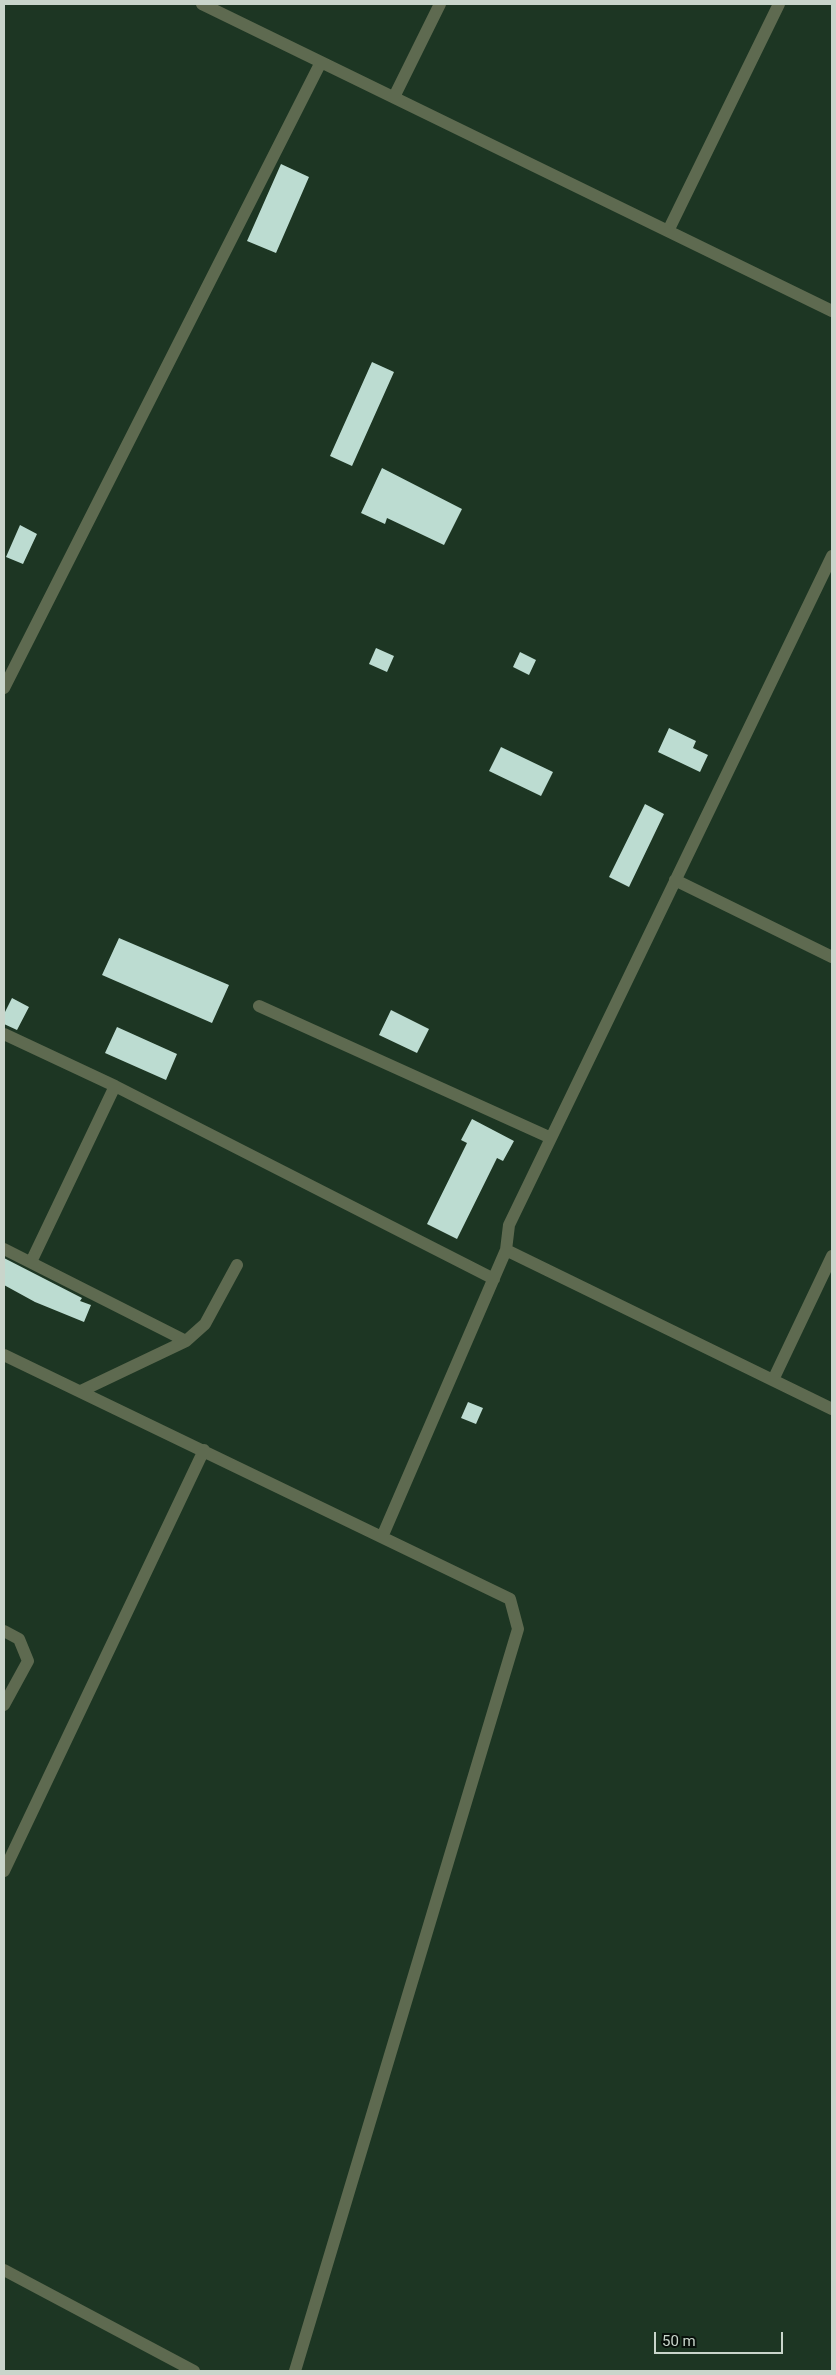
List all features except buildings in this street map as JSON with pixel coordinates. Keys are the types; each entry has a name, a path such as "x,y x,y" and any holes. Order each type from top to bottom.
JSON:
{"lane":[{"path":"202,4 832,311"},
{"path":"394,97 440,4"},
{"path":"668,231 779,4"},
{"path":"4,688 321,62"},
{"path":"382,1537 506,1250 509,1225 832,556"},
{"path":"675,880 832,957"},
{"path":"259,1006 551,1138"},
{"path":"4,1034 115,1086 494,1279"},
{"path":"31,1262 115,1086"},
{"path":"4,1249 186,1341"},
{"path":"506,1250 832,1409"},
{"path":"773,1380 832,1256"},
{"path":"81,1391 186,1341 205,1324 237,1265"},
{"path":"4,1355 510,1599 518,1629 295,2371"},
{"path":"4,1871 204,1450"},
{"path":"4,1631 18,1638 28,1661 4,1705"},
{"path":"4,2270 194,2371"}],"shaded area":[{"path":"4,4 832,4 832,2371 4,2371"}]}
